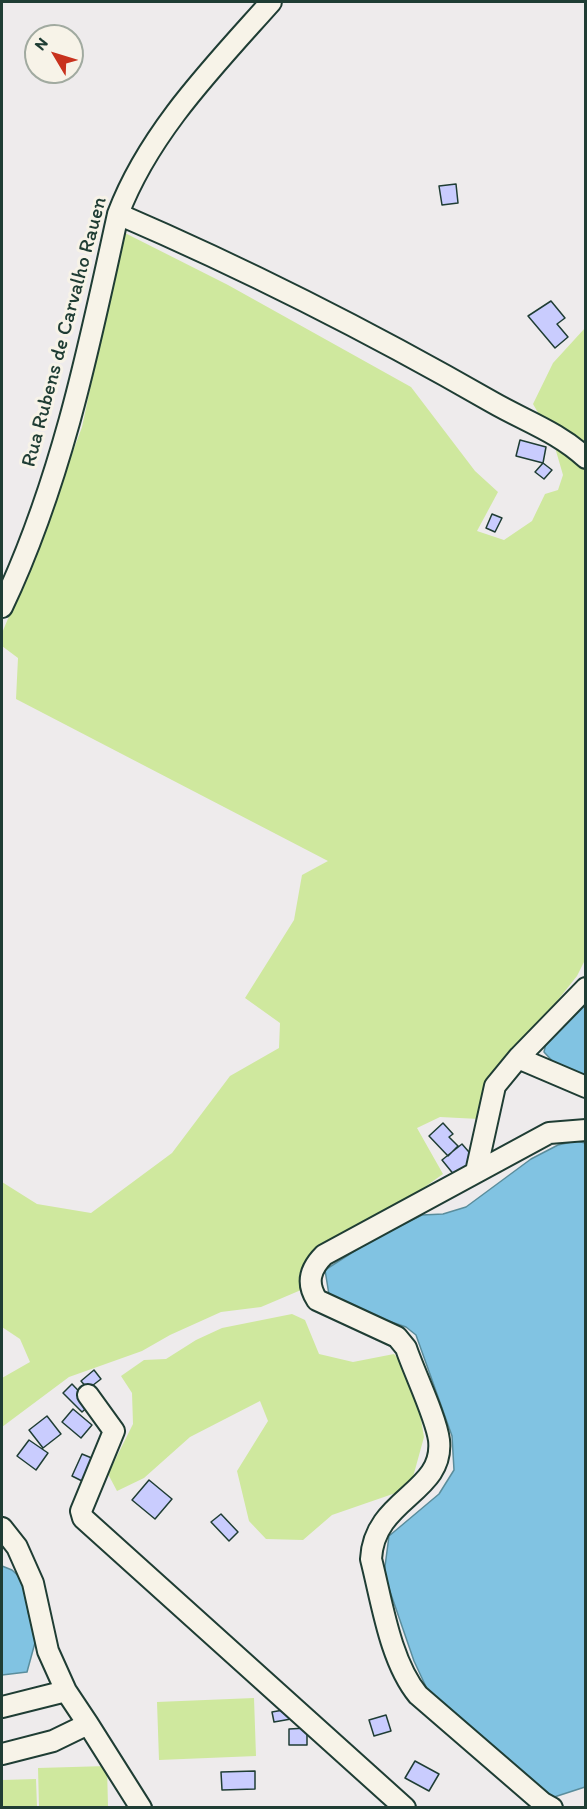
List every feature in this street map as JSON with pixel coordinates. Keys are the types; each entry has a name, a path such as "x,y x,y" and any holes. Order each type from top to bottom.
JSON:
{"street":[{"name":"Rua Rubens de Carvalho Rauen","path":"2,605 27,548 60,453 84,368 118,214 141,163 170,120 271,2"},
{"path":"118,214 226,261 404,350 494,403 551,431 570,443 585,458"},
{"path":"477,1172 495,1086 585,988"},
{"path":"518,1059 585,1087"},
{"path":"552,1808 543,1803 418,1695 404,1674 371,1559 372,1542 382,1521 434,1472 439,1458 439,1439 406,1348 397,1337 332,1309 317,1300 310,1289 310,1275 315,1264 324,1255 549,1133 585,1130"},
{"path":"88,1395 114,1431 81,1511 82,1518 405,1808"},
{"path":"2,1528 17,1547 33,1583 48,1652 66,1691 141,1808"},
{"path":"2,1707 66,1691"},
{"path":"2,1754 53,1741 88,1724"}],"green space":[{"path":"123,232 228,285 411,387 475,471 498,492 477,531 504,540 532,521 545,494 558,490 563,475 552,437 533,404 553,363 585,328 585,960 577,976 542,1020 498,1065 489,1083 479,1119 440,1117 417,1128 443,1174 305,1273 301,1290 261,1307 221,1312 170,1335 142,1351 69,1377 2,1427 2,1378 30,1362 20,1339 2,1327 2,1182 37,1204 91,1213 172,1153 230,1076 279,1048 280,1023 245,998 294,920 302,875 328,861 16,699 18,658 2,646 2,633 33,559 82,427"},
{"path":"292,1314 305,1320 319,1354 353,1362 394,1354 414,1379 424,1437 410,1488 332,1515 303,1540 266,1539 249,1521 237,1471 268,1421 260,1401 190,1437 144,1478 117,1491 108,1474 133,1424 132,1393 121,1376 144,1360 166,1359 196,1340 222,1328"},
{"path":"254,1698 256,1756 159,1760 157,1702"},
{"path":"107,1766 108,1807 39,1807 38,1768"},
{"path":"36,1779 37,1807 2,1807 2,1780"}],"water":[{"path":"585,1001 585,1078 557,1066 544,1052 546,1043"},
{"path":"576,1141 585,1143 585,1787 545,1800 427,1689 414,1661 384,1574 389,1536 439,1494 454,1470 452,1436 416,1335 406,1327 330,1301 325,1270 370,1241 422,1215 443,1214 466,1207 531,1159 558,1145"},
{"path":"2,1566 12,1570 25,1582 28,1612 36,1639 27,1672 2,1675"}],"building":[{"path":"456,184 458,203 442,205 439,186"},
{"path":"551,301 565,318 557,324 568,337 555,348 528,316"},
{"path":"520,440 546,447 543,463 516,456"},
{"path":"543,463 552,470 544,479 535,472"},
{"path":"492,514 502,518 495,532 486,528"},
{"path":"443,1123 453,1134 449,1137 458,1146 448,1156 429,1136"},
{"path":"462,1144 475,1159 455,1176 442,1160"},
{"path":"94,1370 101,1379 88,1389 81,1381"},
{"path":"72,1384 91,1404 82,1412 63,1393"},
{"path":"73,1409 92,1425 81,1438 62,1422"},
{"path":"47,1416 61,1434 43,1448 29,1430"},
{"path":"29,1440 48,1453 36,1470 17,1456"},
{"path":"82,1454 99,1461 88,1484 72,1476"},
{"path":"149,1480 172,1499 155,1519 132,1500"},
{"path":"221,1514 238,1532 229,1541 211,1522"},
{"path":"289,1709 291,1719 274,1722 272,1712"},
{"path":"386,1715 391,1731 374,1736 369,1720"},
{"path":"307,1728 307,1745 289,1745 289,1729"},
{"path":"415,1761 439,1774 429,1791 405,1778"},
{"path":"255,1771 255,1789 222,1790 221,1772"}]}
